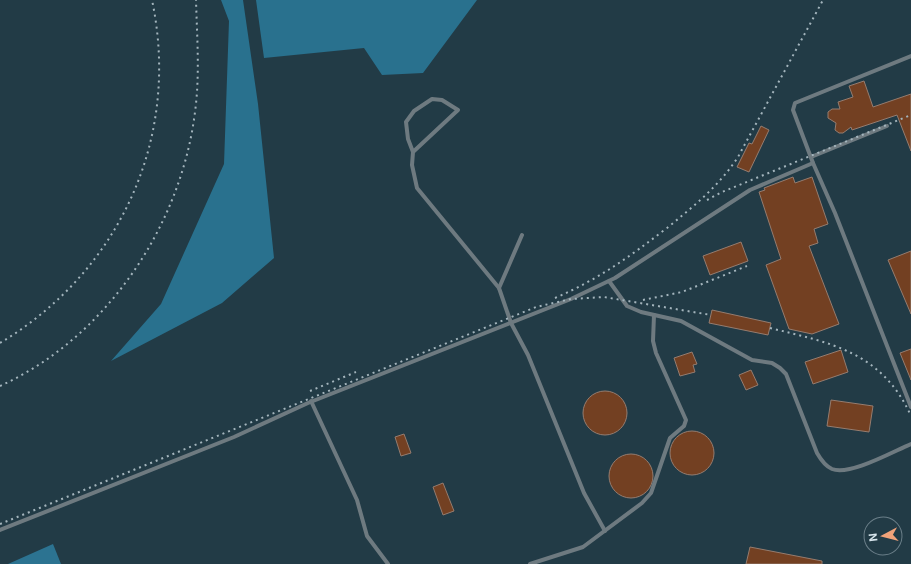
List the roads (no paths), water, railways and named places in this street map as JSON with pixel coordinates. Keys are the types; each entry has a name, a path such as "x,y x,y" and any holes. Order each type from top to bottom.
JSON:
{"lane":[{"path":"911,56 795,103 794,110 813,163 835,213 911,407"},
{"path":"413,152 458,110 442,100 432,99 414,111 406,122 408,139 413,152 412,165 417,188 499,288 511,323 528,355 584,493 605,531"},
{"path":"811,157 888,126"},
{"path":"0,530 234,437 311,401 572,299 609,281 750,190 813,163"},
{"path":"499,288 522,235"},
{"path":"609,281 627,306 641,312 681,321 752,360 772,364 780,368 786,374 823,463 833,469 842,470 859,466 911,444"},
{"path":"530,564 583,547 642,503 651,493 670,438 684,426 686,420 656,352 653,341 654,315"},
{"path":"311,401 357,500 367,536 388,564"}],"railway":[{"path":"0,343 42,313 78,278 108,239 132,196 148,150 157,102 159,51 152,0"},
{"path":"0,386 38,365 73,339 105,308 132,274 155,236 174,196 187,155 195,112 198,70 196,0"},
{"path":"555,298 600,275 640,248 687,212 723,177 738,157 823,0"},
{"path":"707,200 722,192 911,115"},
{"path":"643,300 682,292 747,266"},
{"path":"0,524 536,307 571,299 604,297 711,315"},
{"path":"770,328 814,339 834,346 870,364 885,377 899,394 911,416"},
{"path":"310,391 356,372"}]}
